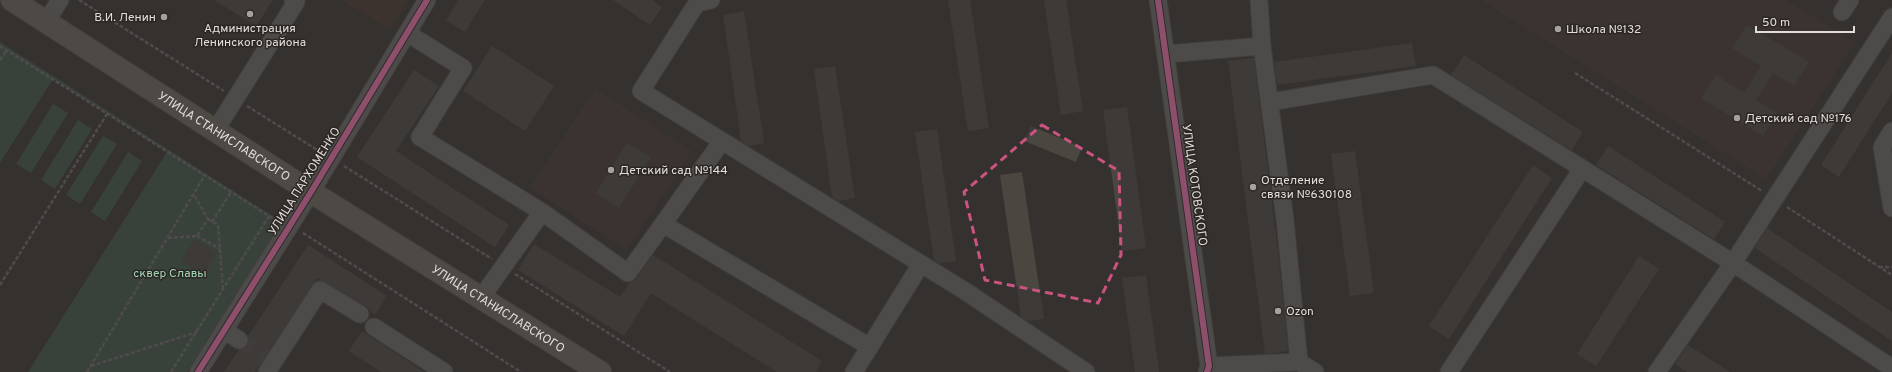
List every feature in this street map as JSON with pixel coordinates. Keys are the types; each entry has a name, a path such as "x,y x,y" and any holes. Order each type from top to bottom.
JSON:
{"main road":[{"name":"УЛИЦА СТАНИСЛАВСКОГО","path":"12,0 311,192 600,372"}],"street":[{"path":"46,22 60,0"},
{"path":"215,131 296,2 293,0"},
{"name":"УЛИЦА ПАРХОМЕНКО","path":"198,372 311,192 427,0"},
{"path":"711,0 697,3 641,91 965,291 1086,372"},
{"name":"УЛИЦА КОТОВСКОГО","path":"1158,0 1208,369"},
{"path":"1259,0 1262,46 1284,220 1299,362"},
{"path":"1657,372 1733,263 1892,17"},
{"path":"407,33 463,68 420,137 542,212 628,273 722,140"},
{"path":"1166,54 1262,46"},
{"path":"1270,102 1433,75 1733,263 1892,368"},
{"path":"1892,131 1882,147 1892,208"},
{"path":"1449,372 1582,168"},
{"path":"481,298 542,212"},
{"path":"663,224 870,347"},
{"path":"854,372 921,264"},
{"path":"267,372 320,290 360,314"},
{"path":"374,326 444,372"},
{"path":"224,330 239,340"},
{"path":"1208,369 1299,362 1315,372"}],"path":[{"path":"79,0 670,372"},
{"path":"0,46 288,228 307,234 522,372"},
{"path":"0,60 7,50"},
{"path":"1575,73 1774,198 1892,275"},
{"path":"0,285 107,114"},
{"path":"87,372 205,175"},
{"path":"212,222 231,192"},
{"path":"194,194 208,219 218,225 223,290"},
{"path":"171,372 270,216"},
{"path":"197,236 208,219"},
{"path":"168,238 197,236 220,249"},
{"path":"1878,267 1892,267"},
{"path":"91,366 197,332"}],"highlighted area":[{"path":"1042,125 1119,171 1121,255 1098,303 985,280 964,192"}],"shaded area":[{"path":"342,0 408,0 390,30"},
{"name":"Детский сад №176","path":"1481,0 1786,0 1855,42 1766,179"},
{"name":"Детский сад №144","path":"595,88 692,151 627,250 530,188"}],"green space":[{"name":"сквер Славы","path":"0,42 282,222 187,372 28,372 167,152 53,79 0,163"},
{"path":"53,104 68,113 31,173 16,164"},
{"path":"78,120 92,129 55,189 41,180"},
{"path":"103,136 117,144 80,204 66,195"},
{"path":"128,152 142,161 105,221 91,212"}],"building":[{"name":"Администрация Ленинского района","path":"214,0 273,0 256,26"},
{"path":"459,0 485,0 465,32 446,20"},
{"path":"613,0 652,0 662,7 650,25"},
{"path":"948,0 970,0 989,128 968,131"},
{"path":"1044,0 1066,0 1083,111 1061,115"},
{"path":"744,11 764,143 748,146 741,141 723,15"},
{"path":"1747,25 1809,62 1794,86 1773,73 1756,100 1777,113 1763,136 1701,98 1716,75 1744,93 1761,66 1732,48"},
{"path":"1412,43 1416,66 1277,85 1274,62"},
{"path":"492,46 554,86 525,131 463,91"},
{"path":"1892,53 1892,93 1839,177 1821,165"},
{"path":"1464,55 1583,132 1572,150 1451,75"},
{"path":"1254,58 1278,252 1288,351 1265,354 1228,61"},
{"path":"835,66 855,198 838,201 832,197 814,69"},
{"path":"414,70 439,86 396,151 509,225 495,247 357,157"},
{"path":"1127,107 1146,248 1122,251 1103,110"},
{"path":"1031,126 1082,147 1076,162 1024,141"},
{"path":"937,129 956,261 939,263 934,260 915,132"},
{"path":"627,143 651,157 619,208 596,193"},
{"path":"1608,146 1725,222 1714,239 1596,165"},
{"path":"1355,151 1374,293 1350,296 1331,154"},
{"path":"1533,165 1552,178 1449,339 1429,326"},
{"path":"1022,172 1044,319 1028,321 1021,317 1000,175"},
{"path":"1767,228 1892,312 1892,341 1755,248"},
{"path":"194,239 217,252 203,275 181,261"},
{"path":"534,244 620,297 629,283 636,279 653,255 822,361 816,372 777,372 651,293 624,336 518,270"},
{"path":"308,245 387,296 375,315 365,305 317,278 255,372 224,372 239,350 247,345 248,336"},
{"path":"1639,256 1659,269 1596,366 1577,354"},
{"path":"1146,275 1159,372 1135,372 1122,278"},
{"path":"362,331 424,372 381,372 349,351"},
{"path":"1688,345 1730,372 1687,372 1675,364"}],"tunnel":[{"path":"239,340 273,362"}],"cycle path":[{"path":"198,372 311,192 427,0"},
{"path":"1158,0 1209,366 1207,372"}],"place":[{"name":"Администрация Ленинского района","path":"250,14"},
{"name":"В.И. Ленин","path":"164,17"},
{"name":"Школа №132","path":"1558,29"},
{"name":"Детский сад №176","path":"1737,118"},
{"name":"Детский сад №144","path":"611,170"},
{"name":"Отделение связи №630108","path":"1253,187"},
{"name":"Ozon","path":"1278,311"}]}
